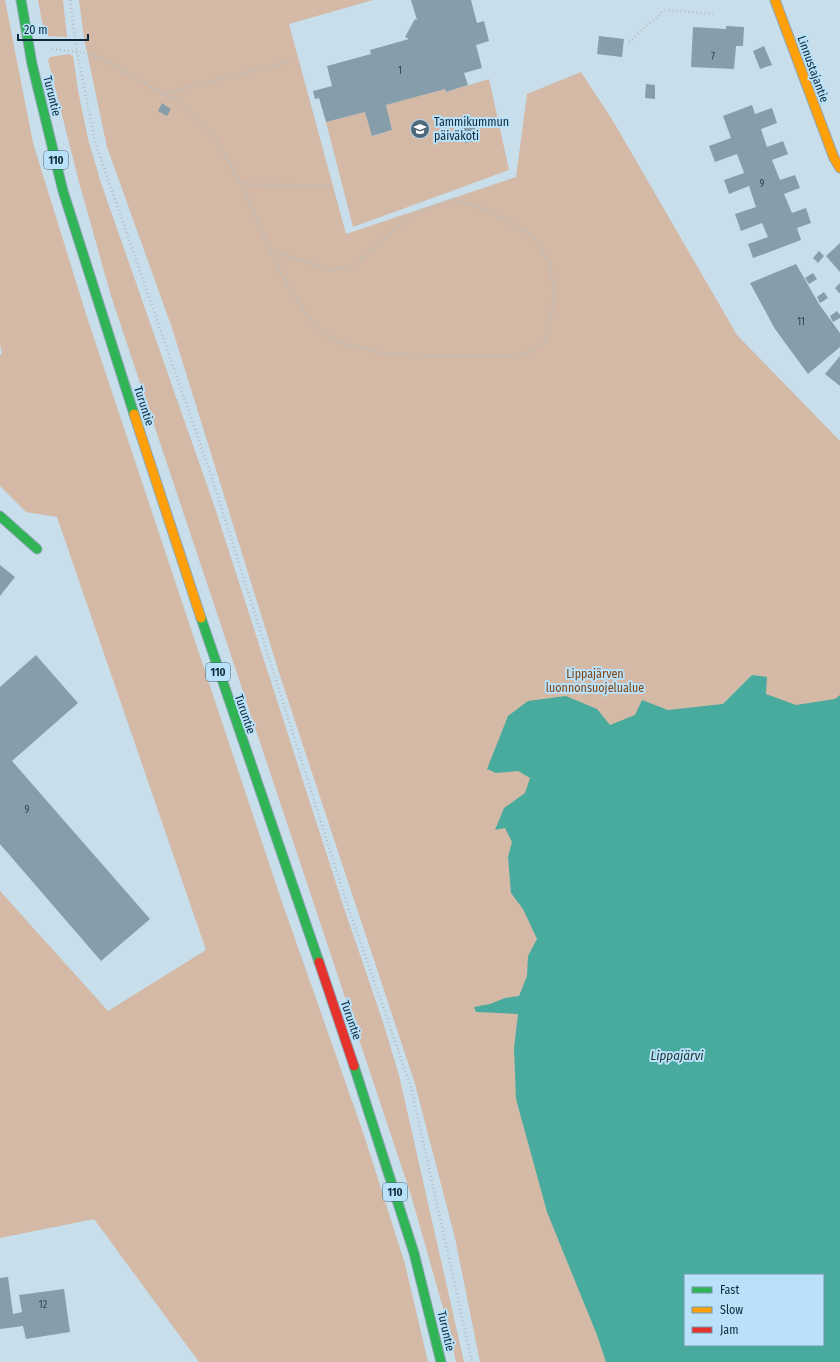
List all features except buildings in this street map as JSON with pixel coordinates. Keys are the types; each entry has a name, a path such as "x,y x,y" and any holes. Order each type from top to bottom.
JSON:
{"main road":[{"name":"Turuntie","path":"21,0 32,64 63,191 102,318 215,662 340,1024 378,1139 414,1254 441,1362"},
{"name":"Linnustajantie","path":"775,0 834,158 840,168"},
{"path":"0,516 37,549"}],"path":[{"path":"70,0 76,52 95,142 211,475 346,901 411,1087 472,1362"},
{"path":"629,42 663,11 670,10 713,14"},
{"path":"29,46 88,53 103,59 181,104 215,138 241,184 271,251 288,287 314,326 340,343 386,354 452,356 525,355 544,342 552,313 554,291 550,265 538,242 526,232 488,210 452,199 414,214 353,266 332,270 271,251"},
{"path":"164,94 289,61"},
{"path":"241,184 330,186"}],"green space":[{"path":"0,0 5,0 33,143 87,317 282,902 364,1135 405,1264 428,1362 199,1362 94,1219 0,1238 0,891 108,1011 206,950 57,517 26,512 0,486 0,355 2,354 0,344"},
{"path":"38,0 63,0 67,37 48,36 42,22"},
{"name":"Lippajärven luonnonsuojelualue","path":"79,0 373,0 289,24 346,234 516,177 527,94 581,72 613,121 737,335 840,441 840,1362 480,1362 455,1238 415,1084 281,679 172,328 107,147 84,38"},
{"path":"69,54 73,56 88,139 101,183 215,508 344,908 383,1022 399,1075 464,1362 456,1362 449,1329 411,1195 111,296 79,182 48,60 50,57"},
{"path":"489,79 509,170 353,227 326,122 365,112 373,136 392,130 386,105 445,89 446,92"}],"water":[{"name":"Lippajärvi","path":"752,675 767,677 766,694 796,705 835,699 840,695 840,1362 606,1362 597,1335 547,1212 516,1099 514,1048 518,1014 476,1012 474,1007 490,1004 505,998 519,996 527,976 528,956 537,939 523,909 511,893 508,857 512,842 505,828 495,830 504,808 525,793 530,778 518,771 496,773 487,769 508,716 528,701 566,696 597,709 610,725 635,715 642,700 668,710 723,704"}],"traffic: fast":[{"path":"21,0 32,64 63,191 134,414"},
{"path":"0,516 37,549"},
{"path":"201,618 319,962"},
{"path":"354,1066 414,1253 441,1362"}],"traffic: slow":[{"path":"775,0 834,158 840,168"},
{"path":"134,414 201,618"}],"traffic: jam":[{"path":"319,962 354,1066"}],"place":[{"name":"Tammikummun päiväkoti","path":"420,129"}]}
